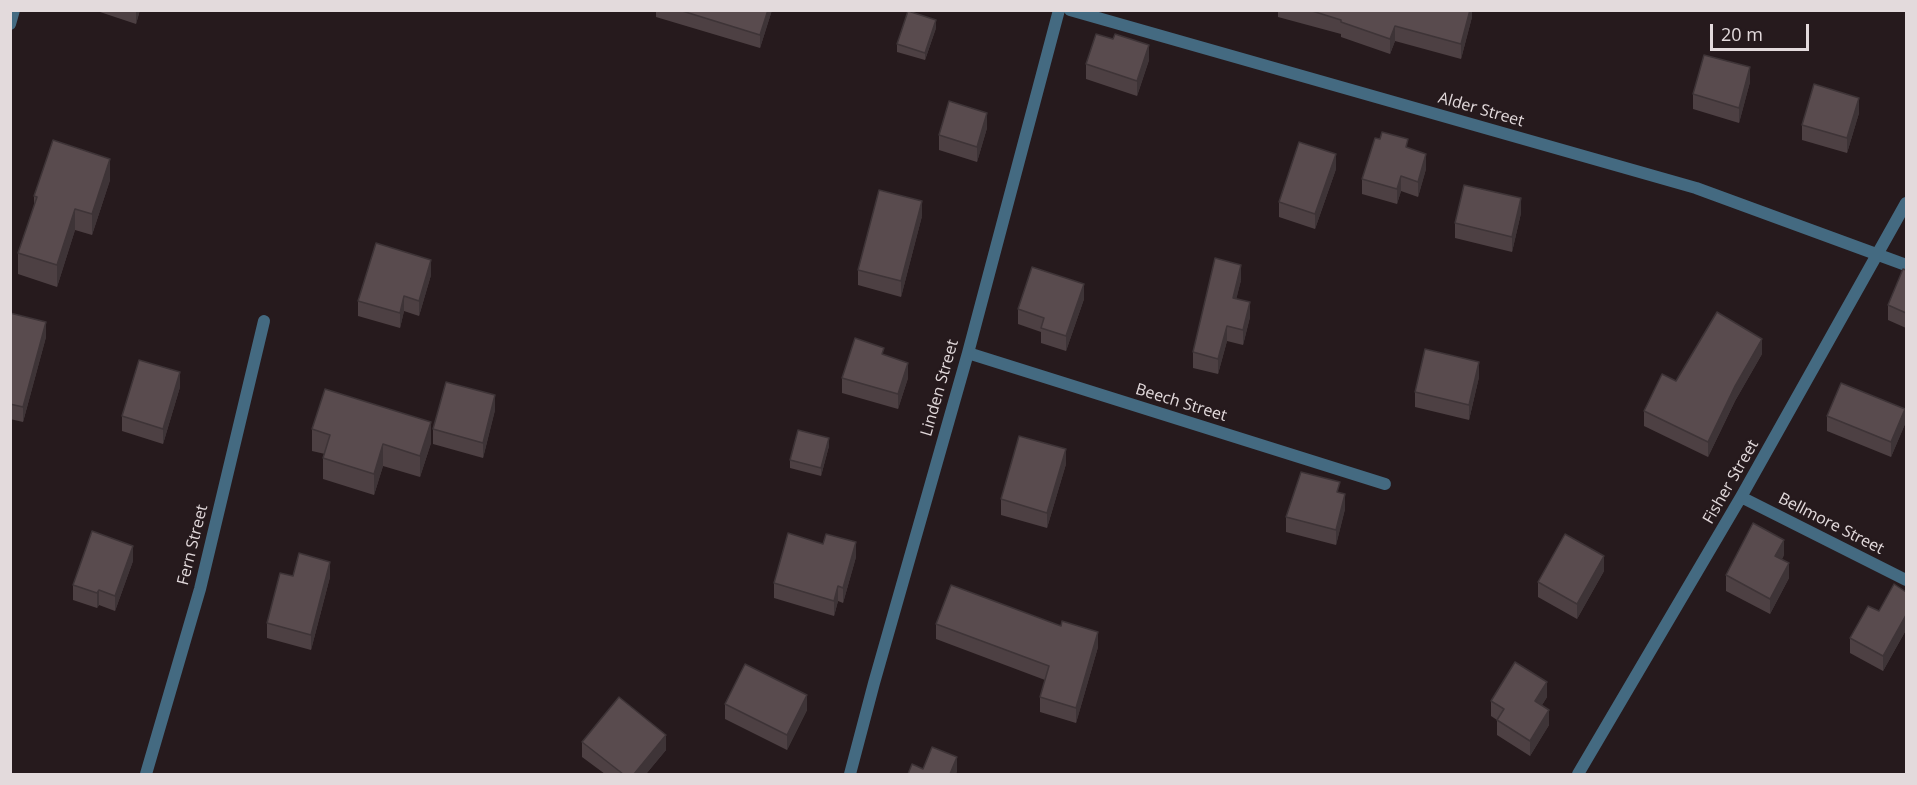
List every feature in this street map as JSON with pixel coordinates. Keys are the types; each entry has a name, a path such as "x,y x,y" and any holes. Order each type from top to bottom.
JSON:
{"street":[{"path":"10,24 14,10"},
{"name":"Linden Street","path":"850,774 968,353 1059,10"},
{"name":"Alder Street","path":"1070,10 1696,188 1906,265"},
{"name":"Fisher Street","path":"1578,774 1741,497 1906,203"},
{"name":"Fern Street","path":"146,774 200,589 264,321"},
{"name":"Beech Street","path":"968,353 1384,484"},
{"name":"Bellmore Street","path":"1741,497 1906,580"}],"building":[{"path":"679,10 768,10 760,35"},
{"path":"1309,10 1470,10 1461,44 1395,26 1390,39"},
{"path":"908,11 936,20 925,53 897,44"},
{"path":"1096,34 1113,39 1115,34 1149,45 1137,81 1086,64"},
{"path":"1704,55 1750,67 1739,108 1693,94"},
{"path":"1814,84 1859,98 1847,138 1802,125"},
{"path":"949,101 987,113 977,147 939,135"},
{"path":"1382,132 1408,139 1406,147 1426,154 1418,182 1401,176 1397,189 1362,179 1375,138 1380,139"},
{"path":"53,140 110,159 92,214 75,209 57,265 18,253"},
{"path":"1299,142 1336,154 1315,214 1279,202"},
{"path":"1464,185 1521,198 1512,237 1455,223"},
{"path":"879,190 922,201 901,281 858,270"},
{"path":"376,243 431,260 419,301 404,296 400,313 358,301"},
{"path":"1215,258 1241,265 1233,298 1250,302 1243,330 1227,326 1218,359 1193,352"},
{"path":"1032,267 1084,284 1066,336 1041,328 1044,318 1018,309"},
{"path":"1903,269 1906,270 1906,313 1888,305"},
{"path":"1717,312 1762,339 1735,386 1708,442 1644,411 1662,374 1676,381"},
{"path":"10,313 46,322 23,407 10,404"},
{"path":"855,338 884,348 882,354 908,363 898,394 842,378"},
{"path":"1425,349 1479,362 1469,405 1415,392"},
{"path":"139,360 180,372 163,429 122,416"},
{"path":"446,382 495,395 483,443 433,429"},
{"path":"1841,383 1905,409 1891,442 1827,416"},
{"path":"325,389 431,422 420,456 383,444 374,474 323,458 330,435 312,429"},
{"path":"798,430 829,438 821,468 790,460"},
{"path":"1019,436 1066,449 1047,513 1001,499"},
{"path":"1301,472 1340,482 1337,492 1345,494 1336,530 1286,517"},
{"path":"1753,523 1784,540 1775,556 1789,563 1770,599 1726,575"},
{"path":"92,531 133,546 115,596 73,585"},
{"path":"788,533 823,544 826,534 856,542 843,588 838,586 834,601 774,583"},
{"path":"1565,534 1604,556 1577,604 1538,582"},
{"path":"299,553 330,562 311,635 267,623 280,573 293,576"},
{"path":"1894,584 1906,592 1906,615 1883,656 1850,638 1868,606 1879,611"},
{"path":"951,585 1061,626 1062,621 1098,632 1076,708 1040,697 1049,666 936,624"},
{"path":"1515,662 1547,682 1535,701 1549,710 1530,741 1497,720 1504,709 1491,701"},
{"path":"745,664 807,695 787,735 725,704"},
{"path":"619,697 666,735 634,774 623,774 582,742"},
{"path":"932,747 957,757 950,774 908,774 912,764 923,769"}]}
